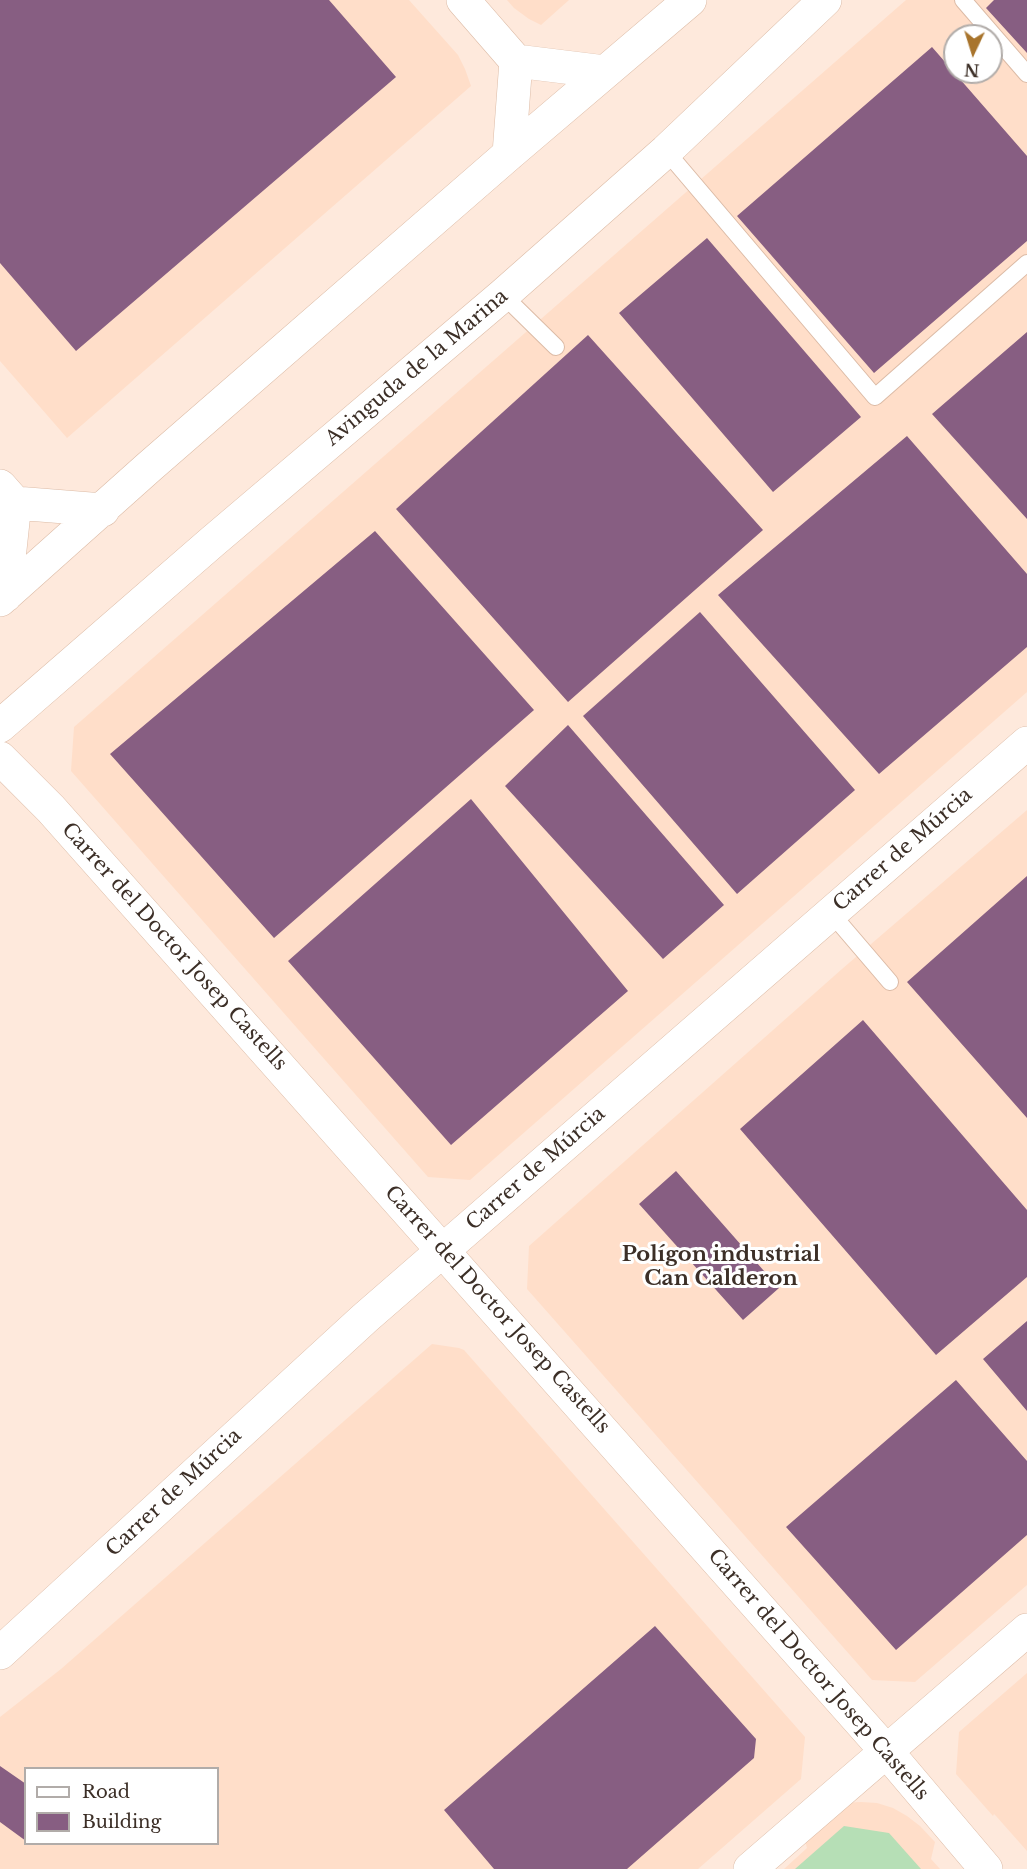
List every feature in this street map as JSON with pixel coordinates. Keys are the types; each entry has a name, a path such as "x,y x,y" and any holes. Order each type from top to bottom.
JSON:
{"street":[{"path":"463,0 516,61 605,72"},
{"path":"2,598 508,154 690,0"},
{"name":"Avinguda de la Marina","path":"0,726 503,295 666,151 825,0"},
{"path":"508,154 516,61"},
{"path":"2,598 8,495 103,510"},
{"name":"Carrer de Múrcia","path":"0,1653 365,1318 1027,743"},
{"name":"Carrer del Doctor Josep Castells","path":"0,758 59,818 443,1250 887,1752 986,1869"},
{"path":"750,1869 1027,1630"}],"lane":[{"path":"963,0 1027,74"},
{"path":"666,151 875,397 1027,263"},
{"path":"503,295 556,347"},
{"path":"831,913 890,982"}],"shaded area":[{"path":"0,0 409,0 458,55 471,86 67,438 0,361"},
{"path":"507,0 569,0 541,25 514,8"},
{"path":"906,0 1027,0 1027,692 470,1180 428,1177 71,771 74,727"},
{"path":"1027,810 1027,1585 915,1682 872,1680 527,1289 529,1246 842,969"},
{"path":"432,1344 464,1350 805,1737 801,1779 698,1869 0,1869 0,1717 61,1669"},
{"path":"1027,1673 1027,1851 956,1774 959,1732"},
{"path":"841,1803 877,1803 893,1808 920,1826 935,1842 931,1859 940,1869 784,1869 807,1848 803,1833"}],"green space":[{"path":"844,1826 889,1833 921,1869 795,1869"}],"building":[{"path":"0,0 329,0 396,77 76,351 0,263"},
{"path":"994,0 1027,0 1027,53 1003,24 986,8"},
{"path":"932,47 943,60 943,84 964,84 1027,156 1027,241 874,373 737,216"},
{"path":"707,238 861,417 773,492 619,313"},
{"path":"1027,332 1027,519 932,414"},
{"path":"588,335 763,530 568,702 396,509"},
{"path":"907,436 1027,574 1027,647 879,774 718,595"},
{"path":"375,531 534,710 274,938 110,754"},
{"path":"700,612 855,790 737,894 583,716"},
{"path":"568,725 724,905 663,959 505,786"},
{"path":"471,799 628,991 451,1145 288,961"},
{"path":"1027,876 1027,1118 907,982"},
{"path":"863,1020 1027,1210 1027,1277 936,1355 740,1129"},
{"path":"676,1171 779,1288 743,1320 639,1204"},
{"path":"1027,1321 1027,1411 983,1359"},
{"path":"956,1380 1027,1461 1027,1535 896,1650 786,1527"},
{"path":"655,1626 756,1739 754,1758 627,1869 494,1869 444,1810"},
{"path":"0,1766 24,1783 24,1840 0,1822"}],"district":[{"name":"Polígon industrial Can Calderon","path":"721,1267"}]}
